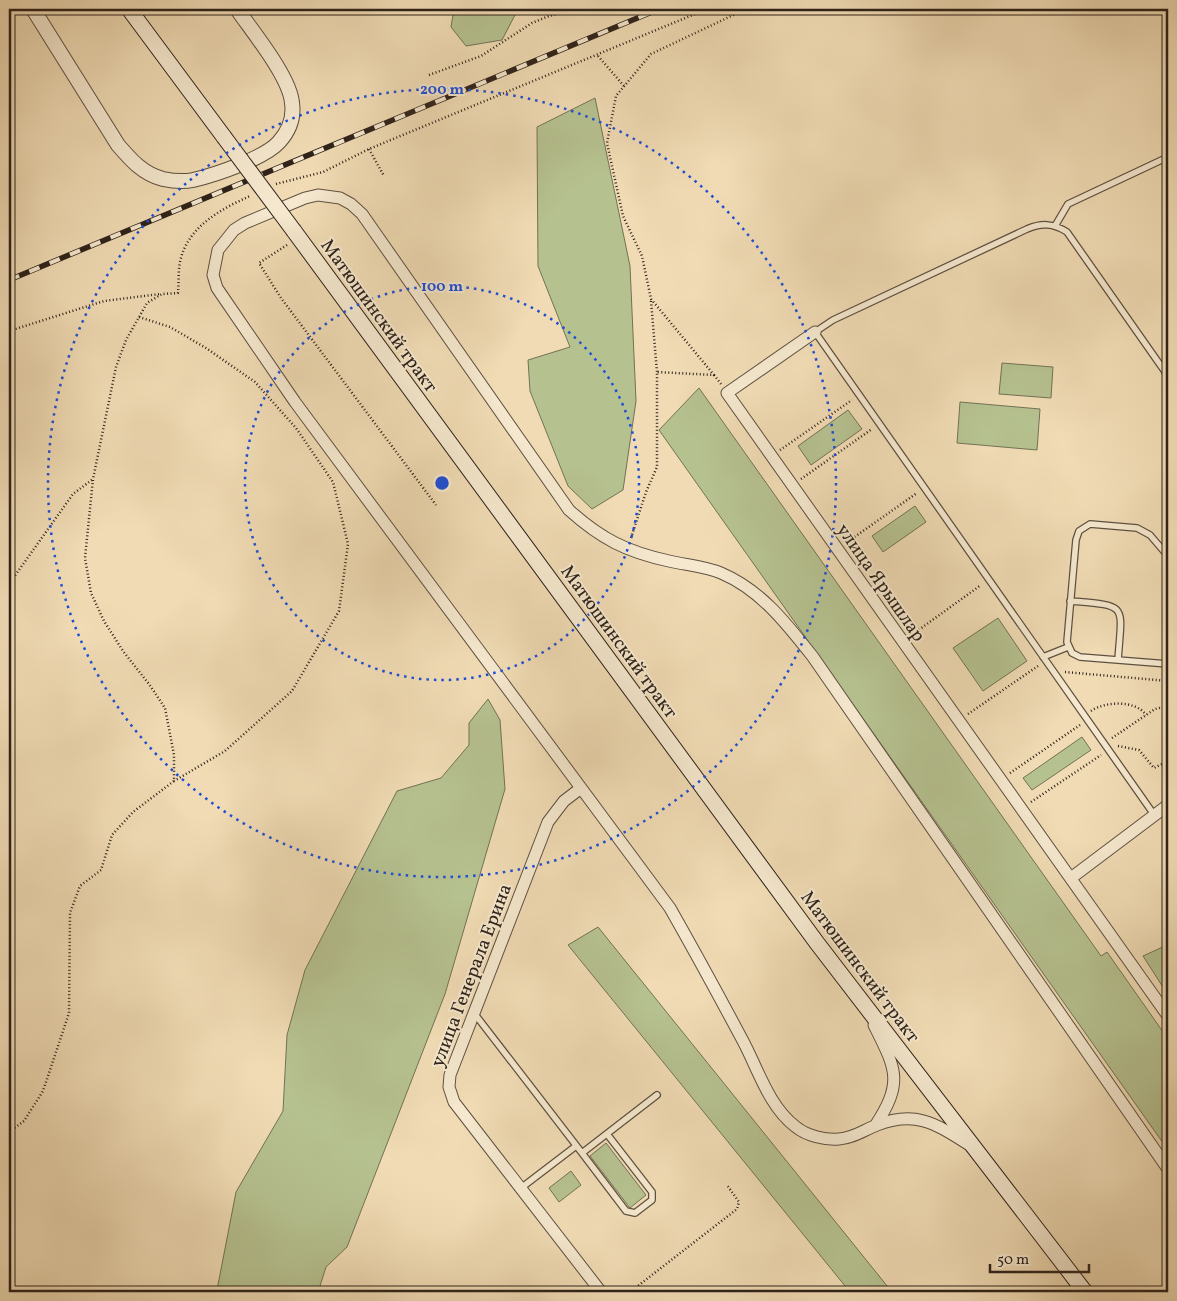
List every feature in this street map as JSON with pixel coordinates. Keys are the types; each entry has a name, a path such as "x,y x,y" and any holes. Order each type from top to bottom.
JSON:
{"main road":[{"name":"Матюшинский тракт","path":"129,9 862,1001 1085,1292"}],"street":[{"path":"33,9 118,145 134,163 146,172 161,179 176,181 192,180 211,174 270,150 286,132 292,118 292,102 287,85 237,9"},
{"path":"974,1148 926,1120 902,1119 875,1126 851,1138 822,1138 796,1128 784,1115 769,1093 670,908 228,307 217,288 213,275 218,250 234,230 245,223 305,198 330,195 351,204 362,214 569,510 604,538 626,550 720,573 754,593 790,628 814,656 1168,1169"},
{"name":"улица Ярышлар","path":"815,332 727,393 1168,1016"},
{"name":"улица Генерала Ерина","path":"581,788 564,801 548,822 450,1075 450,1092 454,1102 601,1292"},
{"path":"1071,878 1168,805"},
{"path":"862,1001 889,1056 894,1072 892,1097 875,1126"}],"lane":[{"path":"1056,226 1068,204 1168,157"},
{"path":"1154,816 815,332 833,320 1026,229 1043,224 1056,226 1067,232 1168,376"},
{"path":"1168,556 1150,535 1140,529 1087,525 1079,531 1076,540 1070,601 1068,647 1072,653 1080,657 1168,664"},
{"path":"1070,601 1108,604 1117,608 1121,619 1118,660"},
{"path":"1044,659 1068,647"},
{"path":"474,1013 626,1211 635,1213 652,1200 652,1192 607,1134"},
{"path":"582,1153 657,1095"},
{"path":"521,1188 576,1146"}],"path":[{"path":"428,75 481,56 532,23 548,16 579,9"},
{"path":"273,186 323,172 369,149 598,56 707,9"},
{"path":"626,550 646,492 657,467 658,372 651,299 642,256 623,216 608,143 616,96 651,54 746,9"},
{"path":"598,56 624,86"},
{"path":"369,149 384,176"},
{"path":"9,331 104,301 178,293 180,260 197,228 229,206 255,194"},
{"path":"296,234 259,263 281,298 436,505"},
{"path":"162,294 147,303 116,367 93,479 85,558 91,593 123,651 165,708 174,755 174,781"},
{"path":"651,299 714,374 658,372"},
{"path":"9,1132 24,1121 43,1091 69,1013 70,913 80,886 101,870 112,835 133,812 174,781 225,751 292,691 339,611 348,544 333,482 296,428 255,382 206,348 177,332 139,317"},
{"path":"772,456 859,395"},
{"path":"792,485 879,424"},
{"path":"9,584 73,494 93,479"},
{"path":"837,549 924,488"},
{"path":"903,642 988,579"},
{"path":"959,720 1044,659"},
{"path":"1053,672 1168,681"},
{"path":"1001,779 1104,704 1137,706 1146,715"},
{"path":"1104,744 1146,715 1158,708 1168,706"},
{"path":"1104,744 1139,750 1154,768 1168,761"},
{"path":"1022,809 1108,750"},
{"path":"630,1292 737,1209 739,1202 726,1185"}],"green space":[{"path":"454,9 513,9 515,15 502,40 466,46 451,27"},
{"path":"595,98 630,266 636,401 623,490 592,509 568,486 530,391 528,360 570,347 538,266 537,127"},
{"path":"1002,363 1053,367 1051,398 999,394"},
{"path":"699,388 1101,956 1107,952 1168,1039 1168,1150 659,430"},
{"path":"960,402 1040,409 1037,450 957,443"},
{"path":"848,410 862,429 811,465 798,446"},
{"path":"915,506 926,522 883,552 872,536"},
{"path":"998,618 1027,661 983,691 953,648"},
{"path":"488,699 500,720 505,789 445,994 347,1247 326,1267 318,1292 206,1292 217,1290 236,1192 283,1111 287,1035 305,970 397,791 441,778 469,745 469,723"},
{"path":"1082,737 1091,750 1032,790 1023,778"},
{"path":"598,927 892,1292 850,1292 568,945"},
{"path":"1168,946 1168,995 1143,956"},
{"path":"606,1143 646,1195 630,1208 590,1156"},
{"path":"571,1171 581,1185 559,1202 549,1188"}],"railway":[{"path":"9,280 659,9"}]}
